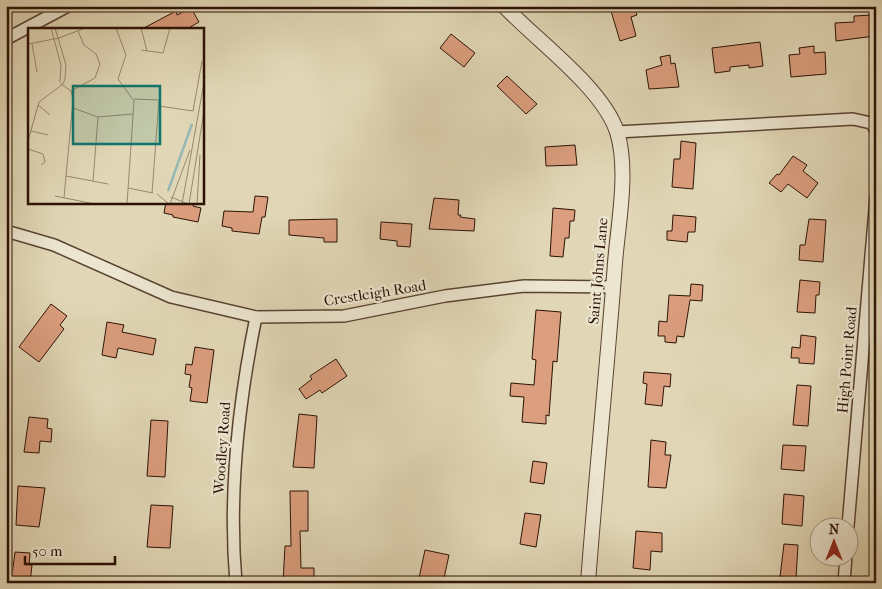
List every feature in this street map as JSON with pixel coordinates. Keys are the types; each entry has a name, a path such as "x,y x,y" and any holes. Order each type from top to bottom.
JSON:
{"street":[{"path":"6,39 68,6"},
{"name":"Saint Johns Lane","path":"504,6 591,91 610,117 617,132 621,178 614,287 595,482 588,583"},
{"path":"617,132 852,119 871,123 876,130"},
{"name":"High Point Road","path":"849,516 876,197"},
{"name":"Crestleigh Road","path":"6,231 54,245 172,297 256,317 344,316 446,296 524,286 614,287"},
{"name":"Woodley Road","path":"236,583 234,472 237,420 256,317"},
{"path":"844,583 845,566"}],"building":[{"path":"634,6 637,15 631,17 636,36 620,41 611,11"},
{"path":"191,8 199,22 189,28 144,28 176,11 177,15"},
{"path":"873,15 875,36 836,41 835,23 854,22 854,16"},
{"path":"451,34 475,53 464,67 440,48"},
{"path":"760,42 763,66 749,68 749,65 730,67 730,71 715,73 712,48"},
{"path":"814,46 814,53 825,52 826,74 791,77 789,55 800,54 799,48"},
{"path":"670,55 671,64 675,63 679,87 649,89 646,70 662,65 660,57"},
{"path":"507,76 537,104 526,114 497,86"},
{"path":"681,141 696,143 693,189 672,187 674,159 680,159"},
{"path":"575,145 577,165 546,166 545,147"},
{"path":"793,156 807,165 803,171 818,183 807,198 788,184 781,192 769,183 777,174 779,175"},
{"path":"255,196 268,197 265,217 262,217 259,234 232,231 232,228 222,226 224,211 253,212"},
{"path":"434,198 459,200 458,215 475,219 474,231 429,229"},
{"path":"166,204 194,204 193,206 201,208 198,222 173,217 173,215 164,213"},
{"path":"553,208 575,210 574,221 570,221 569,238 565,238 563,257 550,256"},
{"path":"673,215 696,217 695,232 688,232 687,242 667,240 667,231 672,231"},
{"path":"337,219 337,242 324,242 324,238 289,235 289,220"},
{"path":"809,219 826,220 823,262 799,260 800,245 805,245"},
{"path":"381,222 412,224 410,247 397,246 397,241 380,239"},
{"path":"800,280 820,282 819,295 816,295 815,313 797,312"},
{"path":"691,284 703,285 702,301 690,300 684,337 677,336 676,343 665,342 665,336 658,336 659,321 667,322 669,295 690,296"},
{"path":"51,304 67,316 60,325 64,329 39,362 19,347"},
{"path":"536,310 561,312 557,362 553,361 549,416 546,415 546,424 522,422 524,397 510,396 511,383 534,385 536,360 532,359"},
{"path":"107,322 124,325 122,332 156,339 153,355 118,348 116,358 102,355"},
{"path":"801,335 816,337 814,364 799,363 799,358 791,358 792,347 800,348"},
{"path":"195,347 214,350 207,403 190,401 192,388 189,387 191,375 185,374 186,364 192,365"},
{"path":"336,359 347,376 322,393 320,390 306,399 299,389 312,379 310,376"},
{"path":"644,372 671,374 670,387 664,386 662,406 645,404 647,384 643,383"},
{"path":"797,385 811,386 808,426 793,425"},
{"path":"299,414 317,416 314,468 293,467"},
{"path":"29,417 48,419 47,428 52,429 51,442 40,441 39,453 24,452"},
{"path":"151,420 168,421 165,477 147,476"},
{"path":"651,440 666,442 665,455 671,455 666,488 648,487"},
{"path":"783,445 806,446 804,471 781,469"},
{"path":"533,461 547,463 544,484 530,482"},
{"path":"18,486 45,488 39,527 16,525"},
{"path":"290,491 308,491 308,531 300,531 301,568 314,568 314,583 283,583 285,546 291,546"},
{"path":"784,494 804,496 802,526 782,524"},
{"path":"151,505 173,506 170,548 147,547"},
{"path":"525,513 541,515 536,547 520,544"},
{"path":"636,531 662,533 662,552 651,551 650,570 633,568"},
{"path":"784,544 798,545 796,578 780,577"},
{"path":"425,550 449,555 443,583 419,578"},
{"path":"15,552 30,553 29,565 32,565 30,583 11,583"}]}
